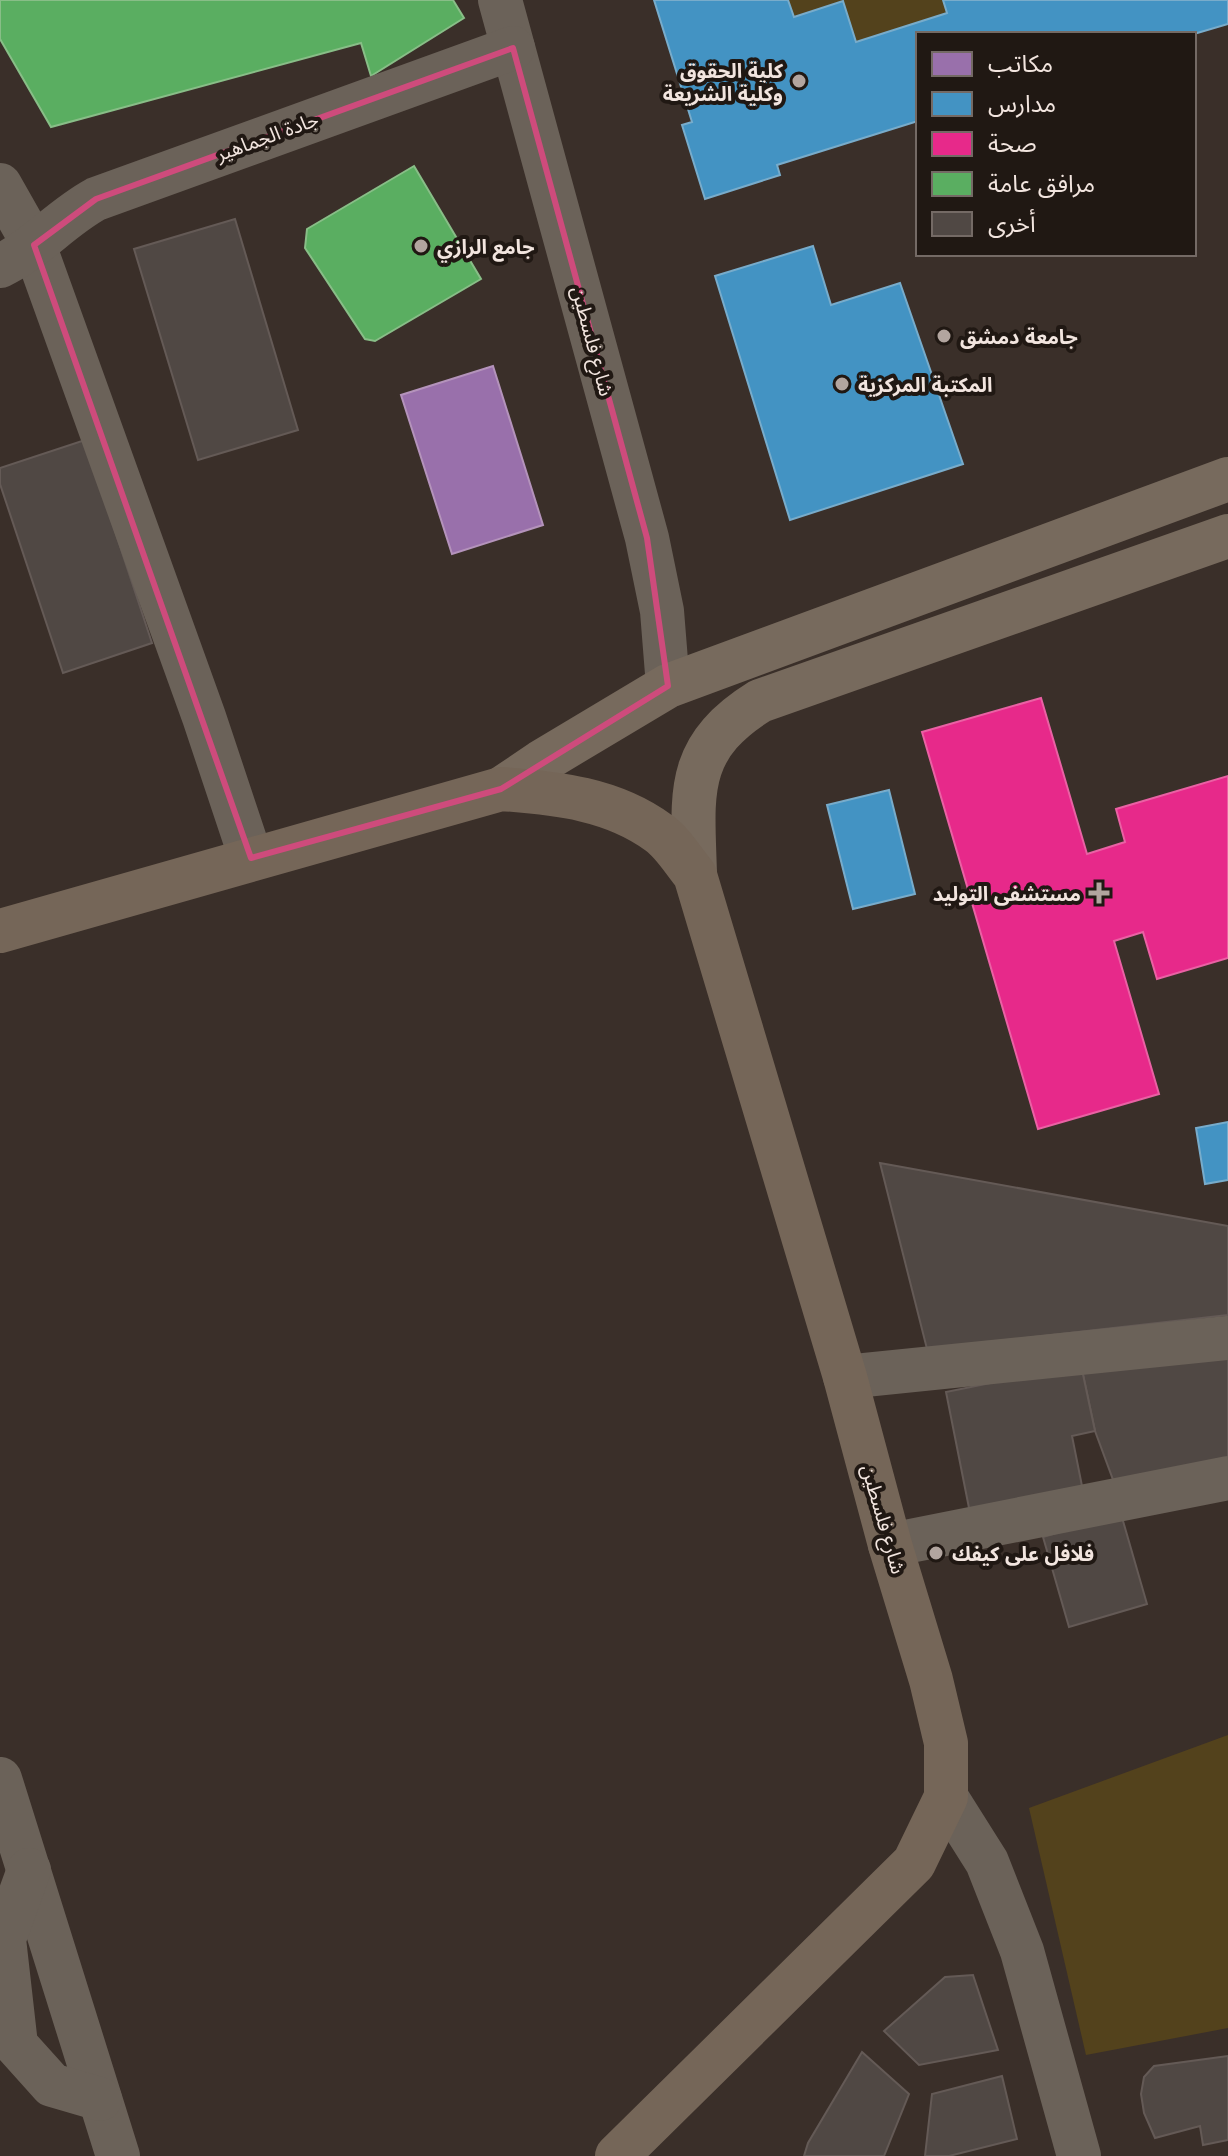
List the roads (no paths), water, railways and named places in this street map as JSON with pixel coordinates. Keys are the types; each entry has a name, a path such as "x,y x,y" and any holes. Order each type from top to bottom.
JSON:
{"highway":[{"path":"0,931 501,789 541,792 619,808 662,834 695,875"},
{"name":"شارع فلسطين","path":"695,875 845,1377 890,1545 931,1680 946,1743 946,1797"},
{"path":"617,2156 914,1863 946,1797"}],"main road":[{"path":"501,789 668,686 1228,479"},
{"path":"695,875 693,791 699,768 723,729 740,713 760,701 1228,536"}],"street":[{"name":"شارع فلسطين","path":"500,0 647,538 662,611 668,686"},
{"name":"جادة الجماهير","path":"17,256 96,199 513,48"},
{"path":"0,185 17,256 204,717 251,858"},
{"path":"845,1377 1228,1338"},
{"path":"890,1545 1228,1478"},
{"path":"0,1779 118,2156"},
{"path":"946,1797 987,1862 1022,1951 1079,2156"},
{"path":"29,1870 2,1935 16,2045 52,2085 100,2099"}],"place":[{"name":"كلية الحقوق وكلية الشريعة","path":"799,81"},
{"name":"جامع الرازي","path":"421,246"},
{"name":"جامعة دمشق","path":"944,336"},
{"name":"المكتبة المركزية","path":"842,384"},
{"name":"مستشفى التوليد","path":"1099,893"},
{"name":"فلافل على كيفك","path":"936,1553"}]}
